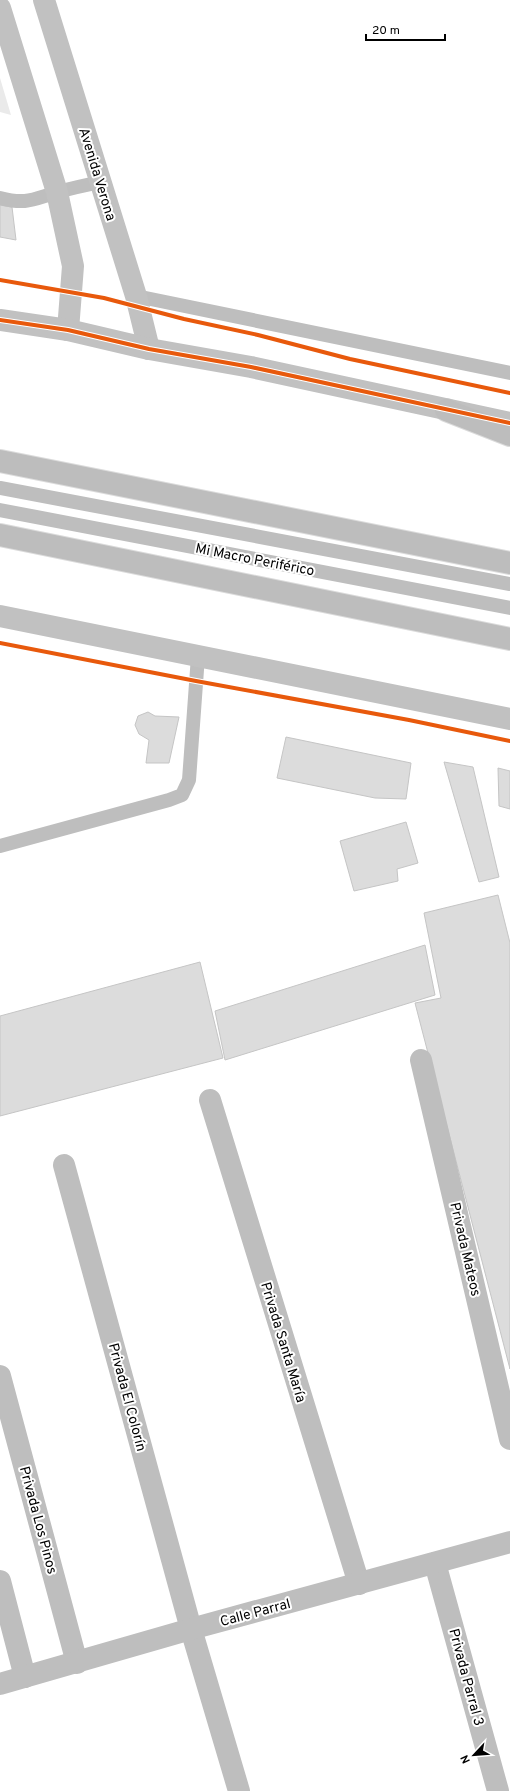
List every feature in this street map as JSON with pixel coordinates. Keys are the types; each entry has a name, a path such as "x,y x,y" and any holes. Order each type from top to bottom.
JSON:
{"highway":[{"path":"446,410 510,435"},
{"path":"0,461 510,563"},
{"path":"0,535 510,639"}],"main road":[{"name":"Avenida Verona","path":"44,0 136,296 149,349"},
{"path":"0,8 57,192 73,266 68,330"},
{"path":"0,320 68,330 149,349 250,367 510,423"},
{"path":"0,616 510,719"}],"street":[{"name":"Privada Mateos","path":"421,1060 510,1439"},
{"name":"Privada Santa María","path":"210,1100 359,1584"},
{"name":"Privada El Colorín","path":"64,1165 191,1629 239,1791"},
{"name":"Privada Los Pinos","path":"0,1376 77,1663"},
{"name":"Calle Parral","path":"0,1684 191,1629 510,1542"},
{"name":"Privada Parral 3","path":"435,1563 501,1781"},
{"path":"0,1581 25,1677"}],"lane":[{"path":"0,198 16,202 35,200 57,192 101,182"},
{"path":"136,296 510,373"},
{"name":"Mi Macro Periférico","path":"0,488 510,584"},
{"name":"Mi Macro Periférico","path":"0,510 510,608"},
{"path":"0,846 169,800 182,795 189,780 198,656"}],"shaded area":[{"path":"0,78 11,115 0,112"}],"building":[{"path":"0,205 12,207 16,240 0,237"},
{"path":"148,712 155,716 179,717 169,763 146,763 149,740 139,734 135,725 138,716"},
{"path":"286,737 411,763 406,799 375,798 277,778"},
{"path":"444,762 473,767 499,877 479,882"},
{"path":"498,768 510,771 510,809 499,806"},
{"path":"406,822 418,863 397,869 398,881 354,891 340,841"},
{"path":"498,895 510,943 510,1369 415,1003 441,998 424,913"},
{"path":"425,945 435,995 225,1060 215,1011"},
{"path":"200,962 223,1058 0,1116 0,1016"}],"cycle path":[{"path":"0,280 104,298 350,359 510,393"},
{"path":"0,320 68,330 149,349 251,367 510,423"},
{"path":"0,643 409,720 510,741"}]}
